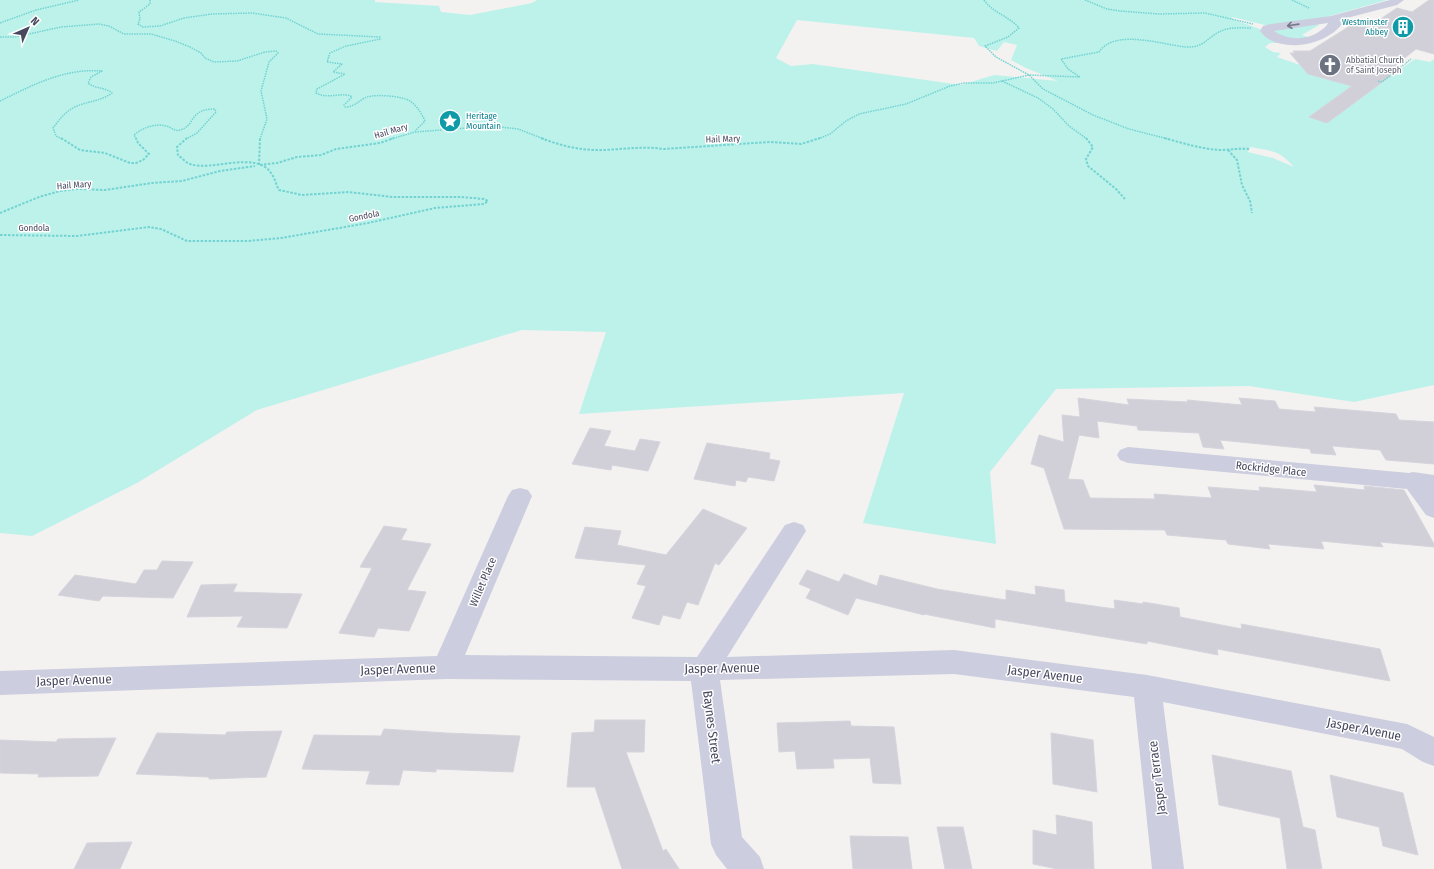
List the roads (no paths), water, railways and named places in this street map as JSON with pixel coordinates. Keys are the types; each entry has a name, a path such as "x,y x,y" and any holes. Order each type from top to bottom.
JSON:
{"street":[{"path":"1331,19 1336,24 1317,38 1305,41 1277,38 1268,34 1263,28 1331,19 1393,3 1398,0"},
{"name":"Rockridge Place","path":"1128,455 1362,478 1424,481 1434,509"},
{"name":"Willet Place","path":"446,667 520,496"},
{"path":"704,668 794,532"},
{"name":"Jasper Avenue","path":"0,683 446,667 704,668 954,662 1147,686 1407,737 1434,752"},
{"name":"Baynes Street","path":"704,668 727,844 748,869"},
{"name":"Jasper Terrace","path":"1147,686 1168,869"}],"place":[{"name":"Westminster Abbey","path":"1403,27"},
{"name":"Abbatial Church of Saint Joseph","path":"1330,65"},
{"name":"Heritage Mountain","path":"450,121"}]}
